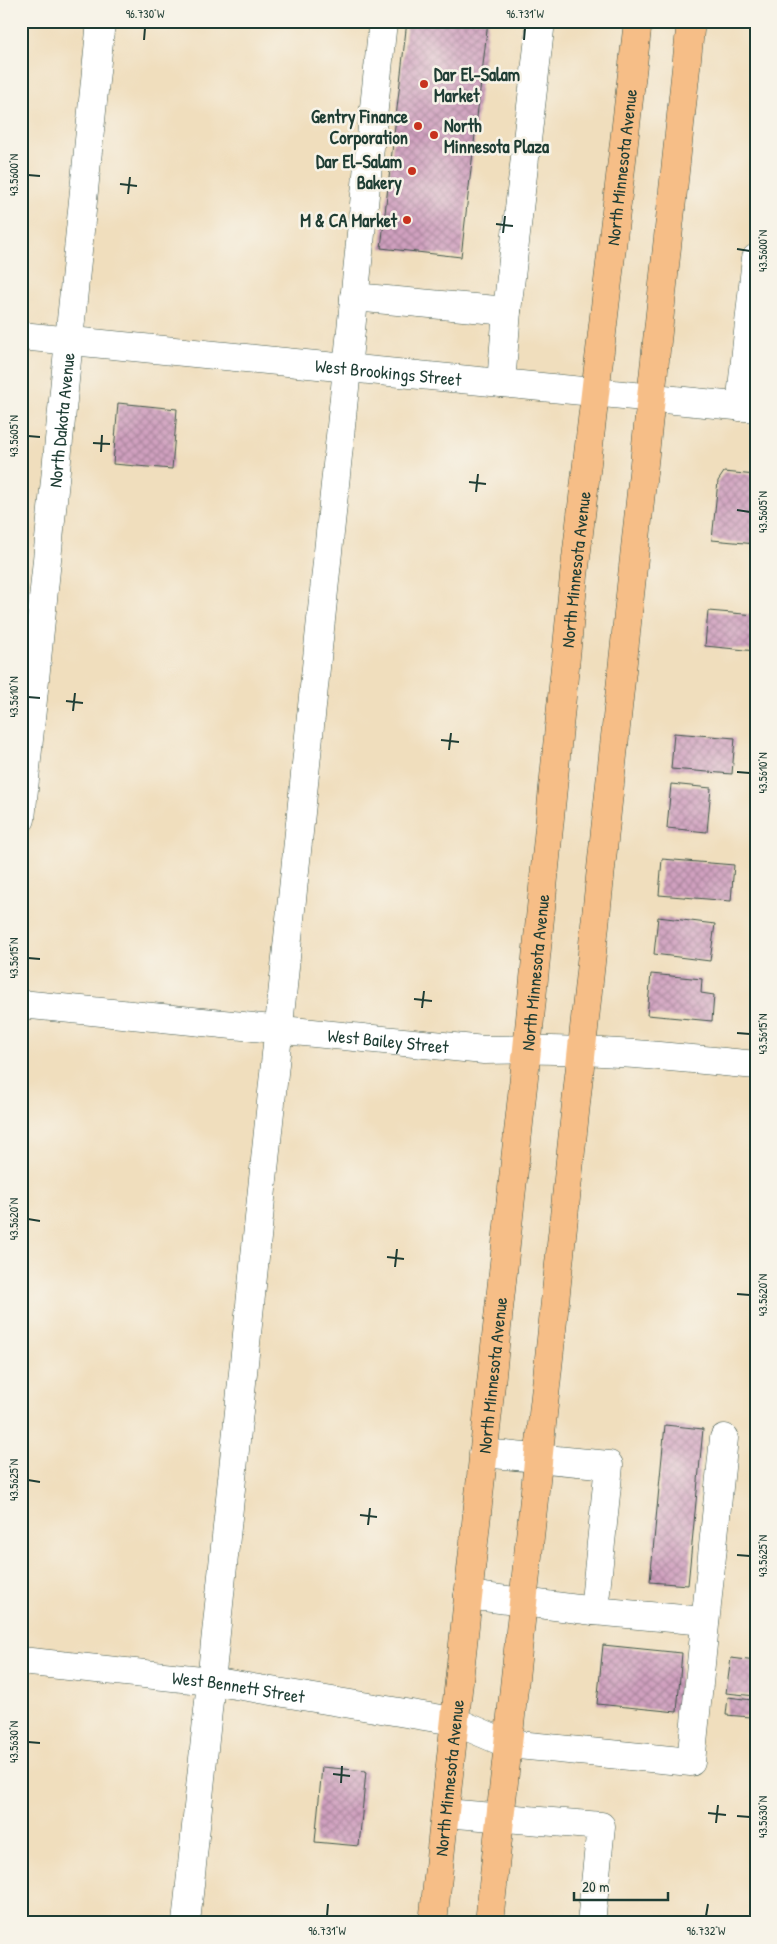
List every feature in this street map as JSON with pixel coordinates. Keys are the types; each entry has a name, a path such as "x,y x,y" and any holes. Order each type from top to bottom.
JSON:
{"main road":[{"name":"North Minnesota Avenue","path":"433,1923 527,1049 594,391 638,21"},
{"path":"489,1923 691,21"}],"street":[{"name":"North Dakota Avenue","path":"21,819 100,21"},
{"path":"186,1923 277,1029 383,21"},
{"path":"501,383 507,311 541,21"},
{"path":"748,408 756,258"},
{"path":"354,297 507,311"},
{"name":"West Brookings Street","path":"21,336 594,391 748,408"},
{"name":"West Bailey Street","path":"21,1004 484,1050 527,1049 640,1054 756,1064"},
{"path":"468,1595 705,1621 724,1438"},
{"path":"483,1453 609,1465 594,1610"},
{"name":"West Bennett Street","path":"21,1661 211,1681 454,1721 508,1744 691,1762 705,1621"},
{"path":"445,1813 601,1826 591,1923"}],"building":[{"name":"North Minnesota Plaza","path":"407,21 488,21 461,257 381,248"},
{"path":"118,403 177,409 172,469 113,464"},
{"path":"724,472 756,475 756,544 712,540 718,481"},
{"path":"708,611 756,615 756,651 705,646"},
{"path":"674,733 735,738 732,774 671,769"},
{"path":"671,784 711,788 707,832 667,828"},
{"path":"662,859 734,865 731,901 659,895"},
{"path":"658,917 715,924 710,961 654,954"},
{"path":"651,974 702,979 701,993 714,995 712,1021 647,1015"},
{"path":"665,1425 703,1429 688,1585 650,1582"},
{"path":"603,1645 682,1653 677,1712 597,1704"},
{"path":"731,1658 756,1661 756,1696 726,1693"},
{"path":"728,1697 752,1700 750,1717 726,1715"},
{"path":"322,1767 366,1771 359,1846 315,1842"}],"place":[{"name":"Dar El-Salam Market","path":"424,84"},
{"name":"Gentry Finance Corporation","path":"418,126"},
{"name":"North Minnesota Plaza","path":"434,135"},
{"name":"Dar El-Salam Bakery","path":"412,171"},
{"name":"M & CA Market","path":"407,220"}]}
